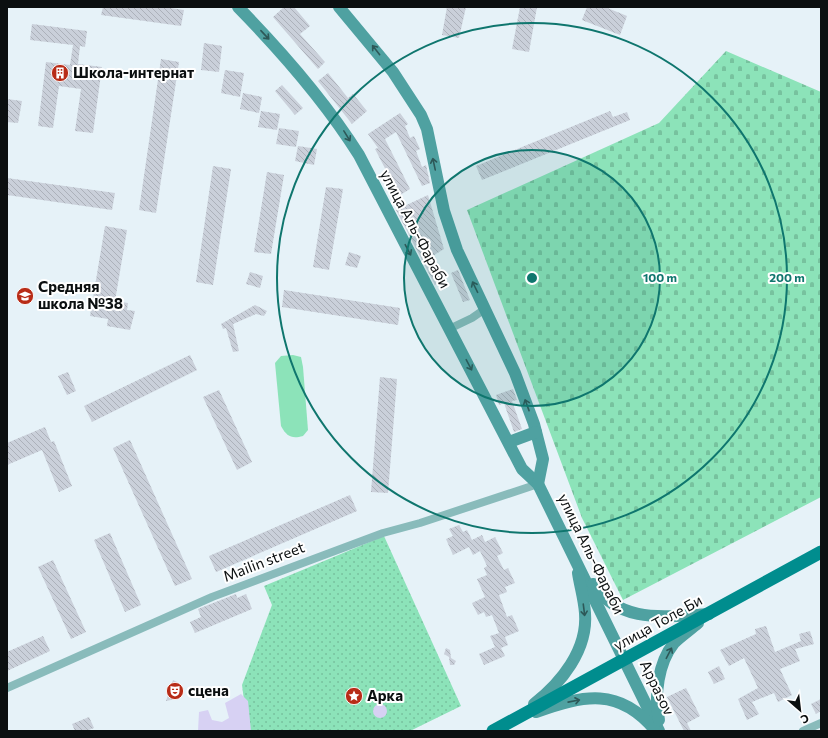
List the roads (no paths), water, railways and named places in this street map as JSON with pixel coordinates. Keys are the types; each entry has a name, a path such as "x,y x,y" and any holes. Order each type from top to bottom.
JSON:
{"main road":[{"name":"улица Аль-Фараби","path":"238,7 275,47 341,127 359,155 522,469 538,484 625,659"},
{"name":"улица Аль-Фараби","path":"339,7 393,72 421,115 427,129 444,211 457,250 515,373 536,432 543,459 538,484"},
{"path":"509,442 536,432"},
{"name":"улица Толе Би","path":"493,731 821,552"},
{"path":"576,558 599,593 614,605 630,612 657,617 709,614"},
{"path":"510,721 546,695 562,678 574,660 582,642 585,614 576,558"},
{"path":"661,731 656,705 661,670 675,643 709,614"},
{"name":"Appasov","path":"625,659 661,731"},
{"path":"510,721 558,704 584,699 609,698 625,704 638,712 656,731"}],"street":[{"path":"450,329 472,318 485,309"},
{"name":"Mailin street","path":"7,688 219,594 383,533 420,523 538,484"},
{"path":"803,731 818,726"}],"place":[{"name":"Школа-интернат","path":"60,73"},
{"name":"Средняя школа №38","path":"25,296"},
{"name":"сцена","path":"175,691"},
{"name":"Арка","path":"354,696"}]}
